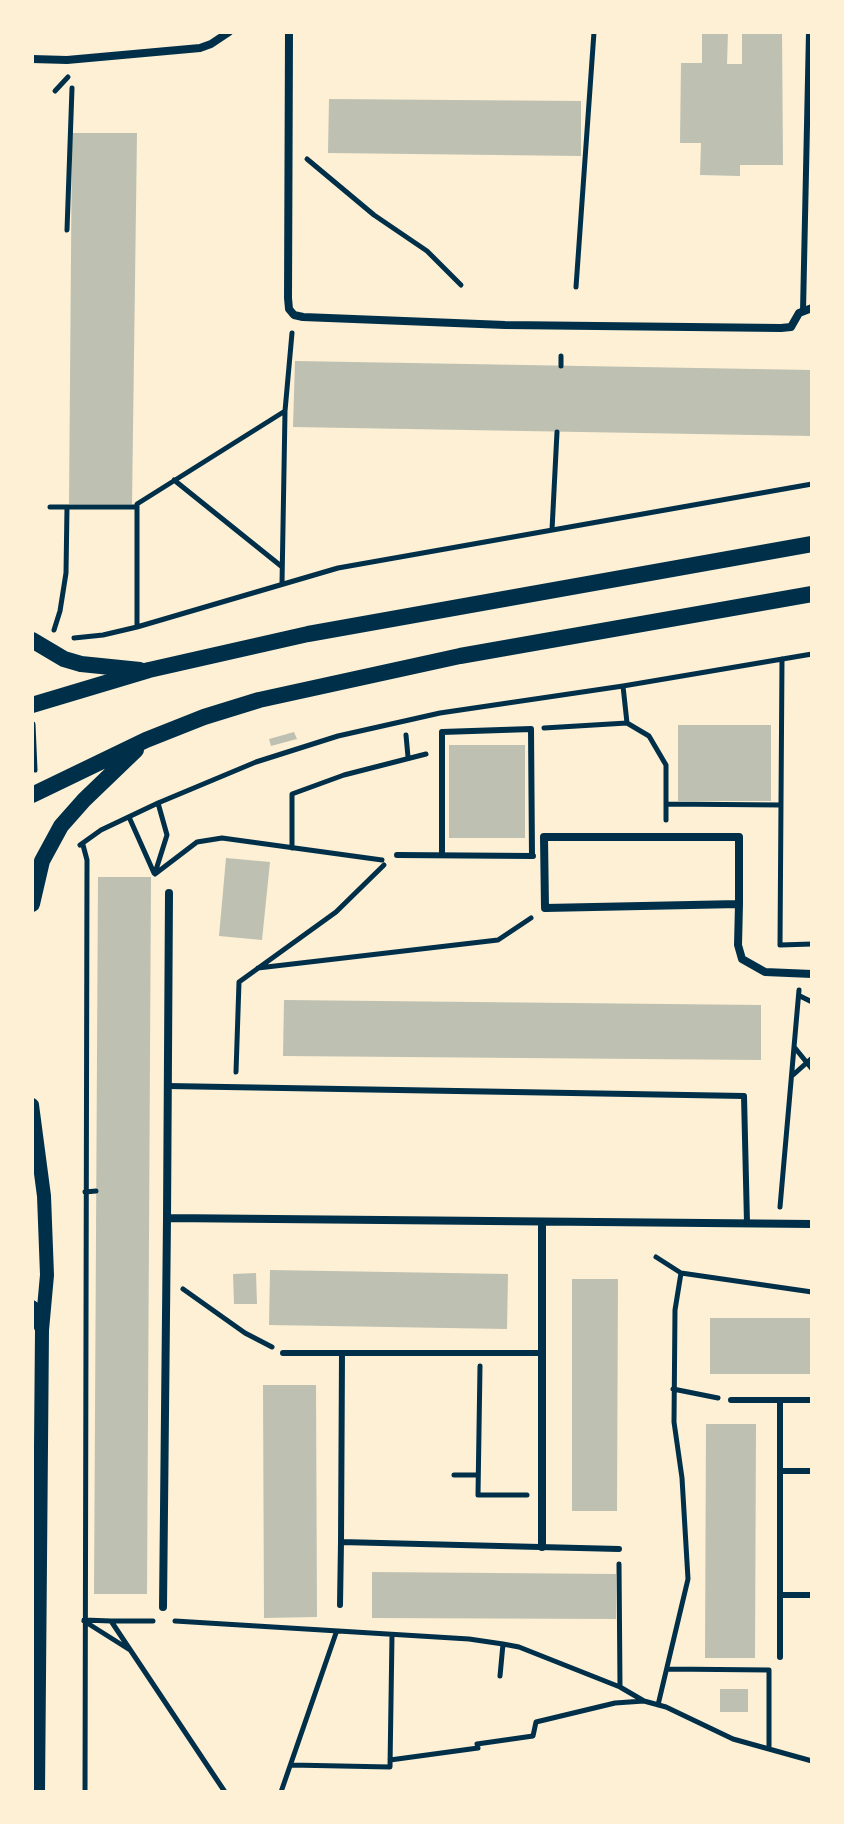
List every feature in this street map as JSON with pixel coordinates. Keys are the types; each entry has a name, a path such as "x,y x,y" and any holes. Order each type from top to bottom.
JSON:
{"main road":[{"path":"32,705 149,670 308,634 812,544"},
{"path":"32,795 146,740 259,700 460,656 812,594"},
{"path":"32,640 64,659 81,664 149,670"},
{"path":"32,904 42,861 61,826 146,740"}],"street":[{"path":"32,59 67,60 200,48 229,32"},
{"path":"289,32 288,298 289,309 294,315 505,325 786,328 791,327 807,309"},
{"path":"739,904 545,908 544,837 739,837 739,904 738,945 742,959 765,972 812,974"},
{"path":"163,1607 169,893"},
{"path":"32,1105 47,1236 36,1445 38,1792"},
{"path":"167,1218 812,1224"},
{"path":"542,1222 542,1547"},
{"path":"32,1307 42,1330"}],"lane":[{"path":"807,309 809,32"},
{"path":"442,855 442,732 531,729 532,856"},
{"path":"397,855 544,856"},
{"path":"168,1086 744,1096 747,1223"},
{"path":"283,1353 543,1353"},
{"path":"340,1605 342,1353"},
{"path":"731,1400 812,1400"},
{"path":"780,1400 780,1657"},
{"path":"781,1471 812,1471"},
{"path":"341,1542 619,1549"},
{"path":"781,1595 812,1595"}],"path":[{"path":"576,287 594,32"},
{"path":"55,91 70,75"},
{"path":"67,230 72,88"},
{"path":"304,157 374,215 427,251 461,285"},
{"path":"282,584 285,411 292,333"},
{"path":"561,356 561,366"},
{"path":"137,627 137,504 285,411"},
{"path":"552,530 557,432"},
{"path":"174,480 282,567"},
{"path":"75,638 137,627 338,568 812,484"},
{"path":"50,507 137,507"},
{"path":"53,631 60,611 66,573 67,507"},
{"path":"85,1792 87,860 83,845 101,830 158,803 256,762 338,736 440,713 812,654"},
{"path":"782,659 780,945 812,944"},
{"path":"623,686 627,723"},
{"path":"531,729 627,723 641,729 659,748 666,765 666,837"},
{"path":"406,735 408,757"},
{"path":"34,746 35,772"},
{"path":"292,848 292,794 408,757 442,752"},
{"path":"155,874 167,835 158,803"},
{"path":"667,804 781,805"},
{"path":"129,817 155,874"},
{"path":"155,874 197,842 222,838 388,861 336,912 239,982 236,1073"},
{"path":"258,968 498,940 545,908"},
{"path":"778,1224 799,993 812,1002"},
{"path":"795,1047 810,1060 812,1069"},
{"path":"793,1075 810,1060"},
{"path":"85,1192 96,1191"},
{"path":"656,1257 681,1273 812,1292"},
{"path":"86,1273 96,1272"},
{"path":"658,1705 688,1579 673,1389 675,1310 681,1273"},
{"path":"178,1285 245,1333 283,1353"},
{"path":"480,1353 478,1495 543,1495"},
{"path":"673,1389 731,1400"},
{"path":"454,1475 478,1475"},
{"path":"619,1559 620,1687"},
{"path":"84,1620 197,1621 336,1633 469,1639 519,1647 620,1687 644,1701 733,1739 812,1761"},
{"path":"84,1620 131,1651"},
{"path":"111,1621 225,1792"},
{"path":"281,1792 336,1633"},
{"path":"291,1765 390,1767 392,1635"},
{"path":"500,1676 503,1644"},
{"path":"769,1749 769,1670 780,1657"},
{"path":"667,1669 769,1670"},
{"path":"390,1760 478,1748 477,1744 533,1736 536,1722 615,1703 644,1701"}],"building":[{"path":"702,32 728,32 727,64 742,64 742,32 782,32 783,165 740,165 740,176 700,175 701,143 680,143 681,63 702,63"},
{"path":"329,99 581,101 581,156 328,153"},
{"path":"72,133 137,133 132,504 69,504"},
{"path":"295,361 812,370 812,436 293,427"},
{"path":"678,725 771,725 771,801 678,801"},
{"path":"294,732 297,739 271,746 269,739"},
{"path":"449,745 525,745 525,838 449,838"},
{"path":"226,858 270,862 262,940 219,936"},
{"path":"98,877 151,877 147,1594 94,1594"},
{"path":"284,1000 761,1005 761,1060 283,1056"},
{"path":"270,1270 508,1274 507,1329 269,1325"},
{"path":"256,1273 257,1304 234,1304 233,1274"},
{"path":"572,1279 618,1279 617,1511 572,1511"},
{"path":"710,1318 812,1318 812,1374 710,1374"},
{"path":"263,1385 316,1385 317,1617 264,1618"},
{"path":"706,1424 756,1424 755,1658 705,1658"},
{"path":"372,1572 616,1574 616,1619 372,1618"},
{"path":"720,1689 748,1689 748,1712 720,1712"}]}
